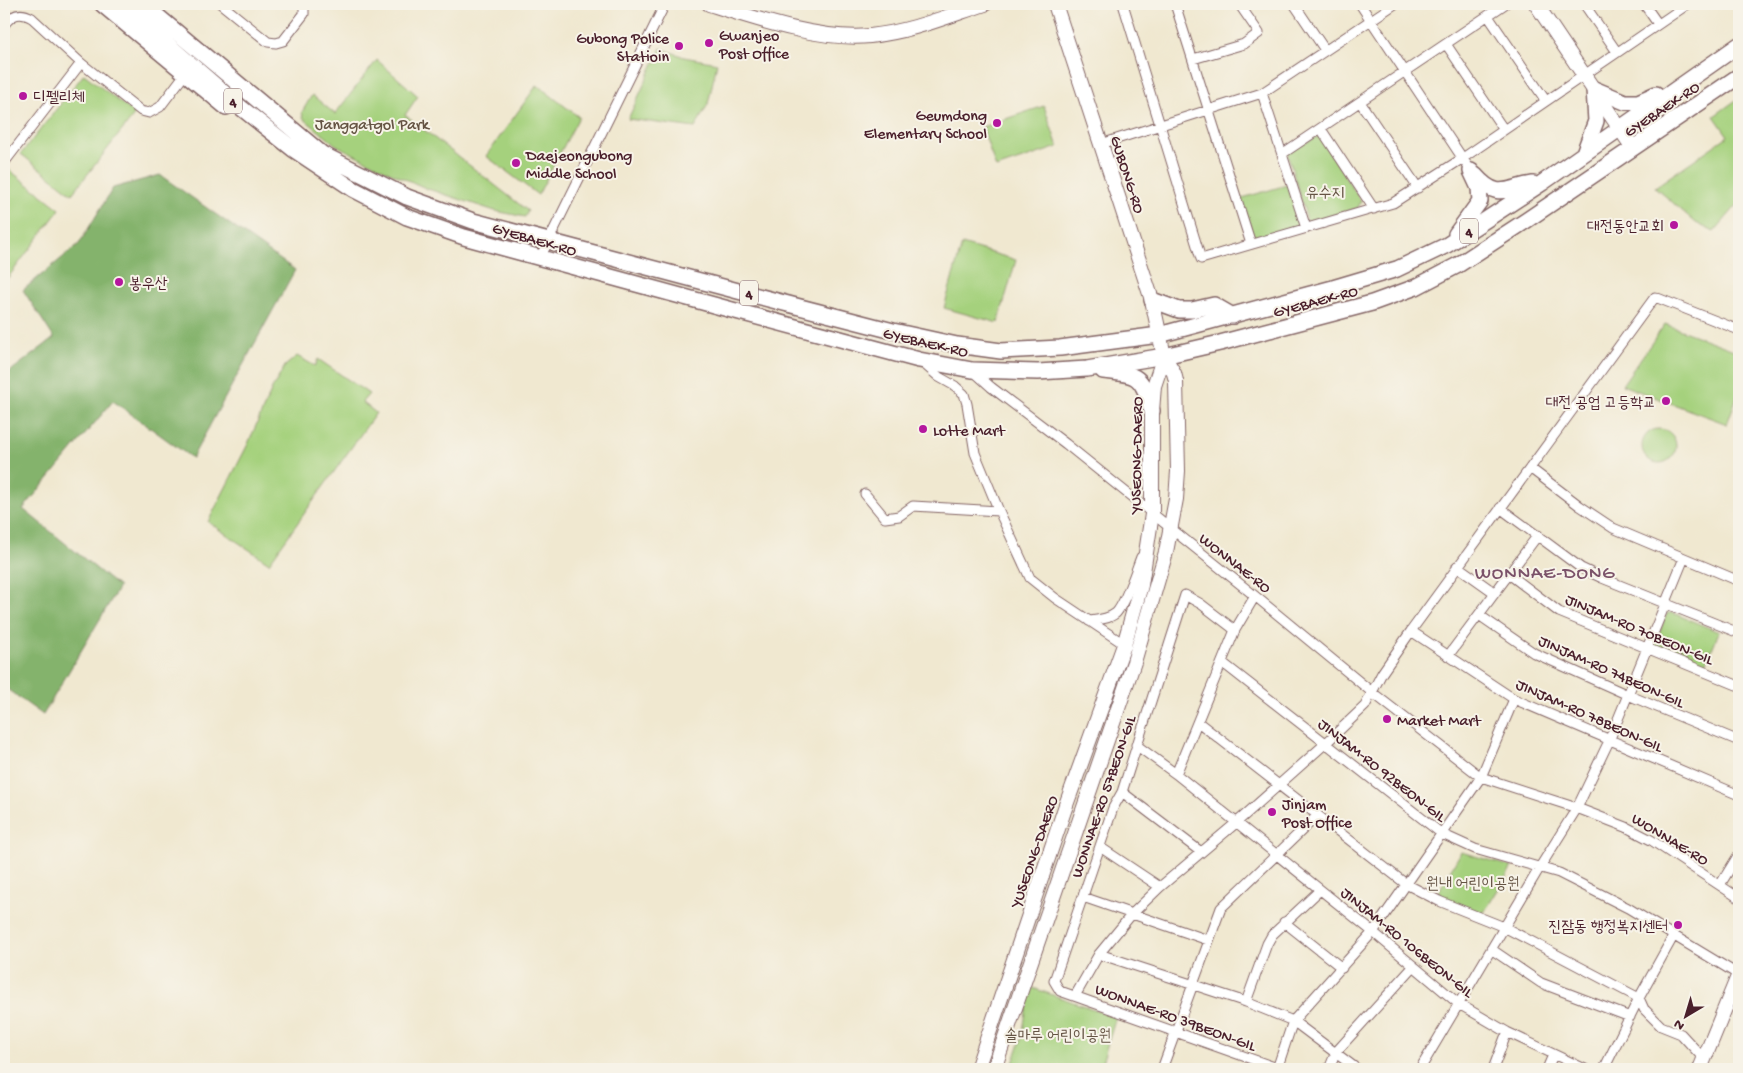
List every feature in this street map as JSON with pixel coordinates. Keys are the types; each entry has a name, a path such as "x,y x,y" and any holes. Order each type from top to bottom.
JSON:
{"main road":[{"path":"102,4 185,74 289,157 327,180 353,188"},
{"name":"GYEBAEK-RO","path":"121,4 239,106 293,149 353,188 407,217 540,258 732,310 919,360 972,370 1038,372 1087,369 1164,356 1372,303 1416,287 1458,265 1739,76"},
{"name":"GYEBAEK-RO","path":"143,4 322,154 407,197 473,221 893,331 957,345 1001,350 1060,348 1160,335 1397,269 1447,245 1542,183 1739,45"},
{"path":"155,4 328,146 351,168"},
{"path":"1584,153 1596,121 1594,89 1625,102 1638,102 1656,94 1677,89"},
{"path":"1467,164 1484,185 1499,192 1542,183"},
{"path":"1447,245 1480,201 1479,188 1467,164"},
{"path":"1152,300 1179,310 1192,310 1214,305 1233,316"},
{"path":"1087,369 1126,374 1136,378 1144,386 1152,411"}],"street":[{"path":"222,4 268,42 276,43 283,41 304,14 304,4"},
{"path":"540,258 665,4"},
{"path":"709,4 783,26 831,34 863,36 907,29 985,4"},
{"name":"GUBONG-RO","path":"1055,4 1152,300 1164,356"},
{"path":"1123,4 1201,259 1393,203 1418,188 1467,164 1504,130 1688,4"},
{"path":"1175,4 1251,244"},
{"path":"1193,59 1244,44 1259,33 1239,4"},
{"path":"1294,4 1325,50"},
{"path":"1360,4 1467,164"},
{"path":"1101,144 1262,93 1395,4"},
{"path":"1282,154 1505,4"},
{"path":"1536,4 1633,148"},
{"path":"1584,4 1618,52"},
{"path":"1644,4 1658,24"},
{"path":"4,25 16,14 24,14 32,18 81,63 141,111 149,113 160,106 185,74"},
{"path":"1488,16 1546,101"},
{"path":"1446,44 1504,130"},
{"path":"4,163 81,63"},
{"path":"1262,93 1306,228"},
{"path":"1360,102 1418,188"},
{"path":"1321,129 1374,209"},
{"name":"WONNAE-RO 39BEON-GIL","path":"1277,1068 1075,996 1099,954 1132,914 1160,887 1326,744 1365,706 1373,694 1382,673 1457,566 1655,297 1739,330"},
{"name":"YUSEONG-DAERO","path":"977,1069 1066,805 1131,647 1152,514 1152,411 1154,386 1164,356"},
{"name":"YUSEONG-DAERO","path":"994,1069 1131,647 1171,530 1178,471 1176,381 1174,373 1164,356"},
{"path":"919,360 939,377 955,386 964,394 975,453 1030,578 1055,598 1131,647"},
{"name":"WONNAE-RO","path":"972,370 991,387 1066,444 1373,694 1481,777 1626,826 1651,840 1739,898"},
{"path":"1530,468 1580,506 1613,528 1739,581"},
{"path":"865,494 884,518 899,516 913,506 999,511"},
{"path":"1500,508 1581,568 1739,633"},
{"path":"1448,656 1538,535"},
{"path":"1089,621 1106,618 1116,613 1149,539"},
{"path":"1420,1069 1577,808 1609,741 1684,558"},
{"path":"1457,566 1495,593"},
{"name":"JINJAM-RO 70BEON-GIL","path":"1509,574 1559,612 1739,686"},
{"name":"WONNAE-RO 57BEON-GIL","path":"1075,996 1060,991 1054,981 1113,808 1122,792 1185,596 1201,604 1235,630"},
{"path":"1176,774 1235,630 1254,596"},
{"name":"JINJAM-RO 74BEON-GIL","path":"1479,615 1534,653 1628,695 1739,741"},
{"name":"JINJAM-RO 78BEON-GIL","path":"1411,631 1514,699 1739,795"},
{"name":"JINJAM-RO 92BEON-GIL","path":"1222,663 1442,834 1475,849 1560,873 1628,908 1674,935 1739,979"},
{"path":"1277,1068 1293,1021 1373,932 1481,777 1514,699"},
{"path":"1198,722 1406,884 1439,901 1504,927 1639,998 1644,1009 1661,1026 1682,1034 1702,1064"},
{"name":"JINJAM-RO 106BEON-GIL","path":"1136,745 1176,774 1373,932 1459,1004 1508,1032 1585,1069"},
{"path":"1122,792 1201,852"},
{"path":"1162,1069 1221,908 1318,815"},
{"path":"1100,847 1160,887"},
{"name":"WONNAE-RO","path":"1720,885 1739,854"},
{"name":"JINJAM-RO 106BEON-GIL","path":"1246,1002 1266,944 1284,922 1320,890"},
{"path":"1083,897 1208,940"},
{"path":"1284,922 1342,968"},
{"path":"1604,1069 1639,998 1674,935"},
{"path":"1491,949 1540,983 1630,1017"},
{"path":"1099,954 1246,1002 1293,1021 1357,1069"},
{"path":"1329,1069 1336,1052 1414,966"},
{"path":"1702,1064 1739,979"},
{"path":"1493,1069 1508,1032"},
{"path":"1546,1069 1553,1055"}],"green space":[{"path":"661,48 684,57 717,63 708,104 695,128 628,119"},
{"name":"Janggatgol Park","path":"377,60 418,96 405,115 528,211 525,217 495,211 428,189 389,172 336,145 303,118 302,112 312,95 335,114"},
{"path":"84,74 135,114 72,194 21,154"},
{"path":"537,85 579,117 538,195 486,156"},
{"path":"1739,98 1739,203 1714,232 1696,223 1655,187 1728,136 1714,116"},
{"path":"1044,106 1058,147 996,168 982,127"},
{"name":"유수지","path":"1319,136 1361,201 1358,208 1311,222 1307,220 1287,152"},
{"path":"8,169 60,209 4,283 4,174"},
{"path":"160,175 295,270 192,458 113,401 23,509 119,587 43,715 4,687 4,376 54,338 23,290 79,244 113,188"},
{"path":"1290,184 1303,225 1253,241 1239,199"},
{"path":"962,244 1016,260 998,323 944,308"},
{"path":"1665,324 1739,352 1739,391 1727,424 1622,385"},
{"path":"297,356 315,366 318,359 369,394 362,402 376,413 269,563 208,522 247,446 272,389 285,366"},
{"path":"1659,429 1666,430 1671,434 1675,439 1675,453 1671,458 1666,462 1659,463 1652,462 1647,458 1643,453 1642,446 1643,439 1647,434 1652,430"},
{"path":"1667,613 1673,613 1719,632 1705,666 1654,646"},
{"name":"원내 어린이공원","path":"1461,852 1512,867 1483,914 1435,898"},
{"name":"솔마루 어린이공원","path":"1030,987 1116,1017 1100,1069 1011,1069 1022,1037"}],"place":[{"name":"Gwanjeo Post Office","path":"709,43"},
{"name":"Gubong Police Statioin","path":"679,46"},
{"name":"디펠리체","path":"23,96"},
{"name":"Geumdong Elementary School","path":"997,123"},
{"name":"Daejeongubong Middle School","path":"516,163"},
{"name":"대전동안교회","path":"1674,225"},
{"name":"봉우산","path":"119,282"},
{"name":"대전 공업 고등학교","path":"1666,401"},
{"name":"Lotte Mart","path":"923,429"},
{"name":"Market Mart","path":"1387,719"},
{"name":"Jinjam Post Office","path":"1272,812"},
{"name":"진잠동 행정복지센터","path":"1678,925"}],"district":[{"name":"WONNAE-DONG","path":"1545,571"}]}
